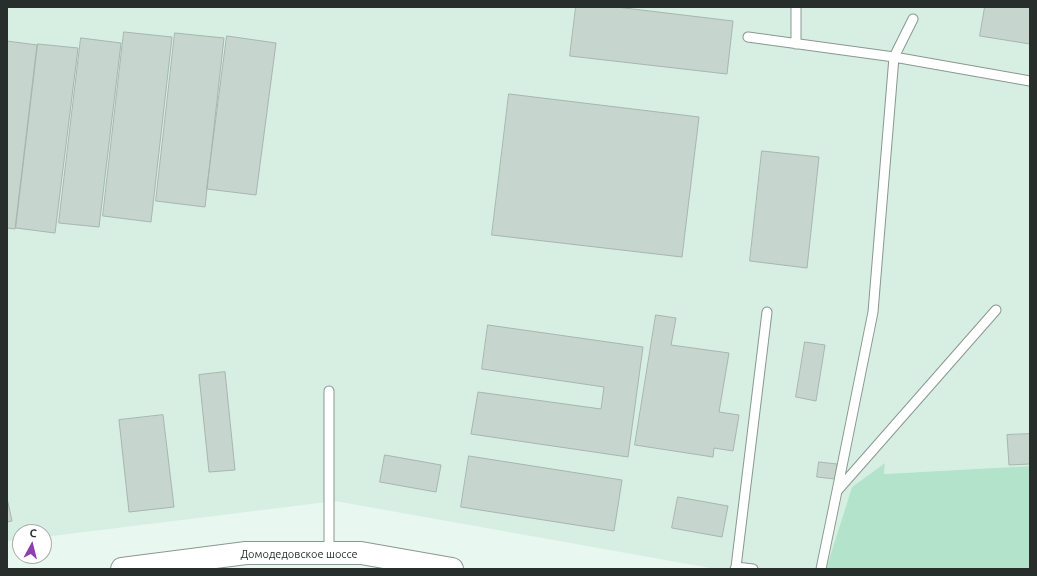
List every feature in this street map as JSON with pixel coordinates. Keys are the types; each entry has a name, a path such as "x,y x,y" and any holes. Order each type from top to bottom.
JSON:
{"main road":[{"name":"Домодедовское шоссе","path":"122,569 246,553 361,553 452,569"}],"lane":[{"path":"796,7 796,44"},
{"path":"821,569 873,312 894,57 913,19"},
{"path":"748,38 894,57 1030,81"},
{"path":"837,491 996,310"},
{"path":"753,569 735,568 767,312"},
{"path":"329,391 329,553"}],"shaded area":[{"path":"7,7 1030,7 1030,466 884,474 885,463 852,487 826,569 716,569 335,501 52,536 52,524 12,524 12,540 7,541"}],"green space":[{"path":"885,463 884,474 1030,466 1030,569 826,569 852,487"}],"building":[{"path":"576,7 616,7 733,21 727,74 570,56"},
{"path":"985,7 1030,7 1030,44 980,36"},
{"path":"124,32 172,37 151,222 103,216"},
{"path":"175,33 224,38 205,207 156,201"},
{"path":"227,36 276,43 256,195 207,189"},
{"path":"81,38 121,43 99,227 59,223"},
{"path":"7,41 37,45 15,229 7,228"},
{"path":"38,44 78,48 55,233 16,228"},
{"path":"509,94 699,117 682,257 492,235"},
{"path":"762,151 819,157 807,268 750,261"},
{"path":"656,315 676,318 671,345 729,353 719,412 739,415 733,451 714,448 713,457 635,445"},
{"path":"488,325 643,347 628,457 471,434 478,392 601,409 604,387 482,369"},
{"path":"805,342 825,345 816,401 796,397"},
{"path":"225,372 235,470 209,472 199,375"},
{"path":"163,415 174,507 129,512 119,420"},
{"path":"1030,434 1030,464 1009,465 1007,435"},
{"path":"385,455 441,465 436,492 380,482"},
{"path":"469,456 622,480 614,531 461,507"},
{"path":"819,462 837,464 835,479 817,477"},
{"path":"678,497 728,506 722,537 672,528"},
{"path":"7,498 12,521 7,522"}]}
